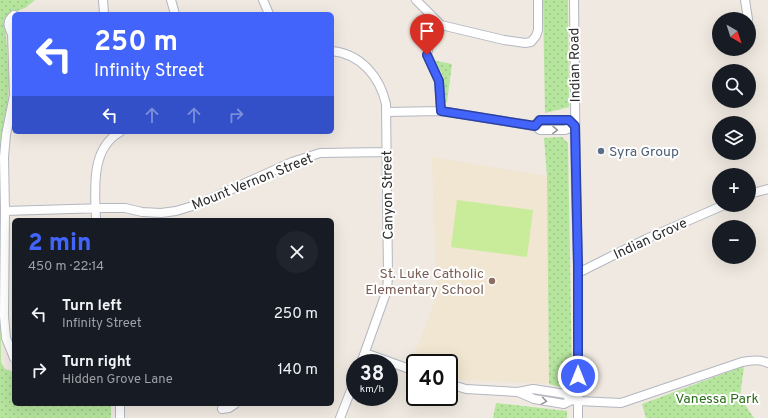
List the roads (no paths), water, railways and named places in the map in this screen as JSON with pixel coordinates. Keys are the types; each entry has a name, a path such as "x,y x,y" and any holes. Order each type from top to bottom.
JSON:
{"street":[{"path":"104,0 104,12"},
{"path":"171,0 174,12"},
{"path":"263,0 268,12"},
{"path":"416,0 441,25 504,40 525,43 531,42 536,36 538,30 538,0"},
{"name":"Indian Road","path":"574,0 578,272 575,400 578,418"},
{"path":"745,0 747,12"},
{"path":"12,17 8,22 12,32"},
{"path":"441,25 430,40 427,55 439,81 441,111"},
{"name":"Canyon Street","path":"334,51 351,56 370,70 381,87 386,104 387,290 365,353"},
{"path":"12,105 6,135 4,157 4,316 6,338 12,353"},
{"path":"386,112 441,111 535,126 540,130 565,130 575,126"},
{"path":"96,218 96,175 99,158 106,143 117,134"},
{"name":"Mount Vernon Street","path":"5,211 96,208 125,208 142,212 160,213 176,211 199,204 292,162 320,153 386,152"},
{"path":"756,192 768,189"},
{"name":"Indian Grove","path":"578,272 646,238 712,210"},
{"path":"365,353 406,368"},
{"path":"458,387 466,389 518,392 534,389 566,394 575,400 621,403 742,362 751,360 768,362"},
{"path":"340,418 346,403"},
{"path":"120,406 120,418"},
{"path":"222,409 232,406"}],"place":[{"name":"Syra Group","path":"601,151"},
{"name":"St. Luke Catholic Elementary School","path":"492,281"}],"park label":[{"name":"Vanessa Park","path":"717,398"}]}
